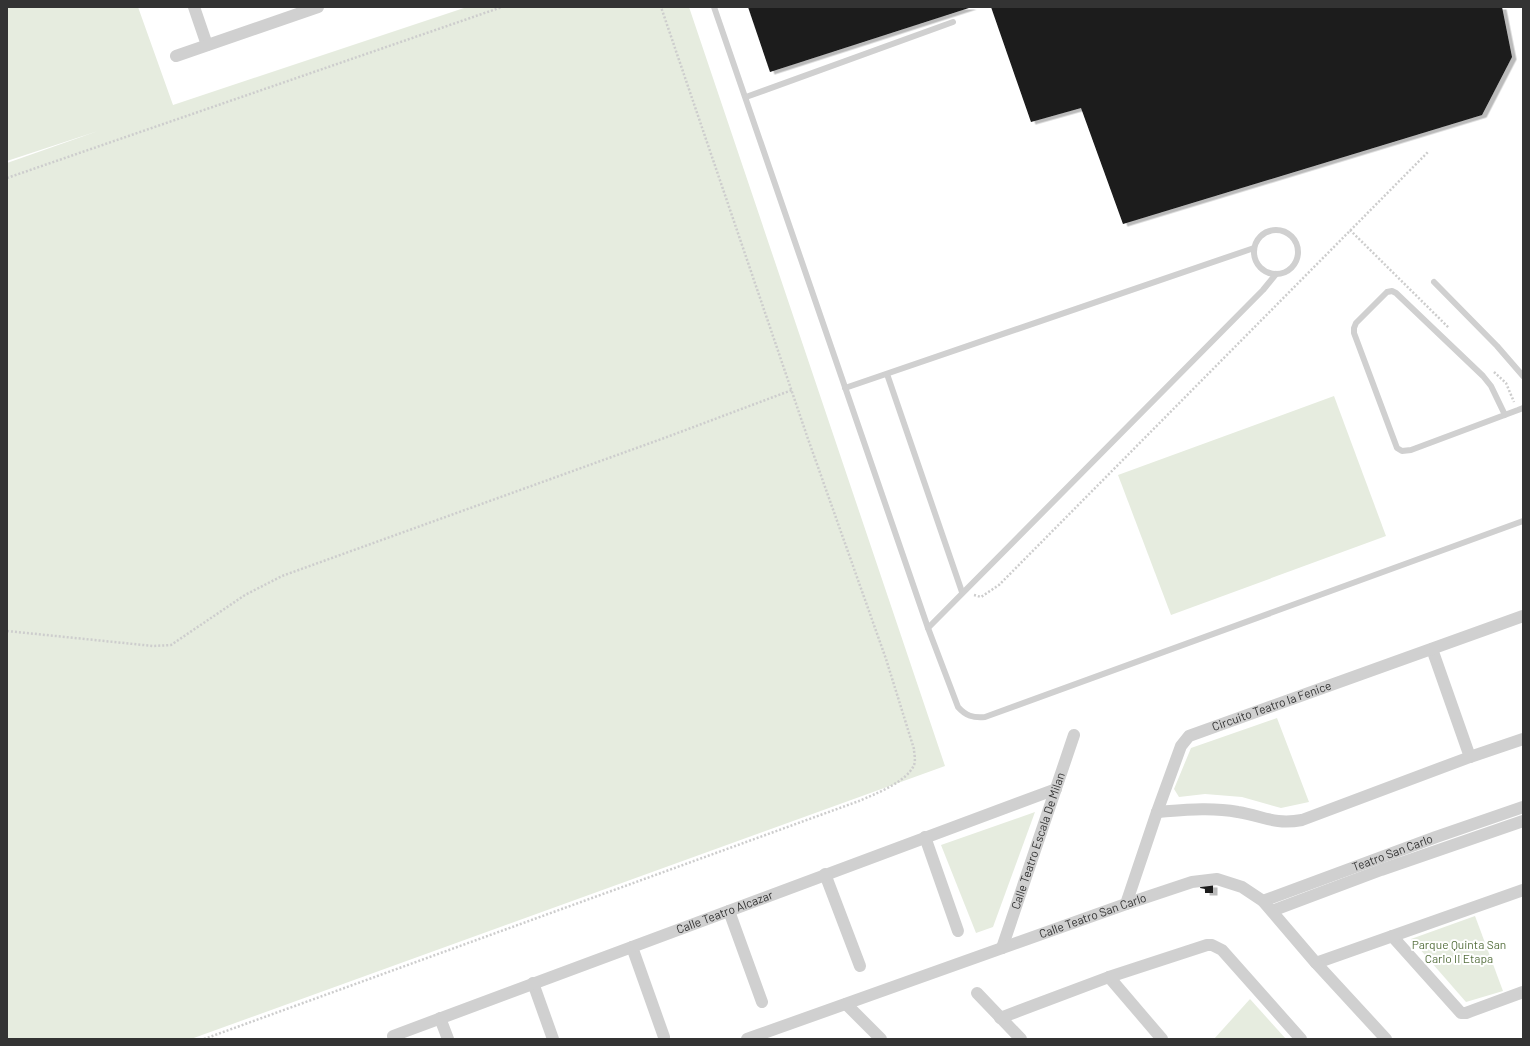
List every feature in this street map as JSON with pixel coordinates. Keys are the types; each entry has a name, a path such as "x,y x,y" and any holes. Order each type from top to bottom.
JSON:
{"street":[{"path":"194,7 207,45"},
{"path":"176,56 318,7"},
{"name":"Circuito Teatro la Fenice","path":"1126,904 1181,746 1189,736 1523,616"},
{"path":"1432,649 1470,757"},
{"name":"Calle Teatro Escala De Milan","path":"1002,948 1074,735"},
{"path":"1157,812 1215,809 1239,812 1288,823 1302,820 1470,757 1523,739"},
{"name":"Calle Teatro Alcazar","path":"393,1036 1056,789"},
{"name":"Teatro San Carlo","path":"1263,901 1523,806"},
{"name":"Teatro San Carlo","path":"1272,911 1381,870 1523,821"},
{"path":"925,837 958,931"},
{"path":"825,874 860,966"},
{"name":"Calle Teatro San Carlo","path":"747,1039 1126,904 1192,882 1217,879 1242,887 1263,901 1382,1038"},
{"path":"1316,963 1523,890"},
{"path":"729,911 762,1002"},
{"path":"1392,936 1461,1013 1466,1013 1523,992"},
{"path":"1000,1018 1109,977 1207,945 1212,945 1222,950 1301,1039"},
{"path":"632,946 664,1037"},
{"path":"1109,977 1162,1039"},
{"path":"534,983 553,1039"},
{"path":"977,993 1021,1039"},
{"path":"846,1004 881,1039"},
{"path":"440,1018 448,1039"}],"lane":[{"path":"714,7 928,628 958,707 965,714 975,717 985,717 1523,521"},
{"path":"746,97 953,22"},
{"path":"1279,230 1292,236 1296,242 1298,256 1295,264 1290,269 1283,273 1276,274 1262,269 1257,264 1254,257 1254,248 1260,237 1265,232 1279,230"},
{"path":"845,388 1254,248"},
{"path":"928,628 1257,296 1276,274"},
{"path":"1434,282 1497,346 1523,376"},
{"path":"1505,415 1491,386 1483,376 1396,293 1392,291 1387,292 1356,323 1354,333 1397,448 1402,451 1411,450 1505,415 1523,408"},
{"path":"887,374 962,592"}],"path":[{"path":"7,178 502,7"},
{"path":"204,1039 859,801 888,788 906,776 915,763 914,749 910,734 886,658 792,390 661,7"},
{"path":"962,592 981,597 999,585 1428,152"},
{"path":"7,631 153,646 171,645 245,595 282,576 660,440 792,390"}],"green space":[{"path":"7,7 138,7 173,105 467,7 689,7 945,766 191,1039 7,1039 7,163 98,131 7,161"},
{"path":"1334,396 1386,536 1171,615 1118,475"},
{"path":"1277,718 1309,802 1281,808 1242,797 1205,794 1179,797 1174,789 1191,748"},
{"path":"1035,812 993,927 976,933 941,845"},
{"name":"Parque Quinta San Carlo II Etapa","path":"1475,916 1503,991 1466,1002 1411,939"},
{"path":"1250,999 1286,1039 1214,1039"}],"building":[{"path":"748,7 972,7 770,72"},
{"path":"991,7 1502,7 1512,57 1482,115 1123,224 1081,108 1031,122"},
{"path":"1201,884 1213,885 1213,893 1205,893 1205,889 1200,888"}]}
